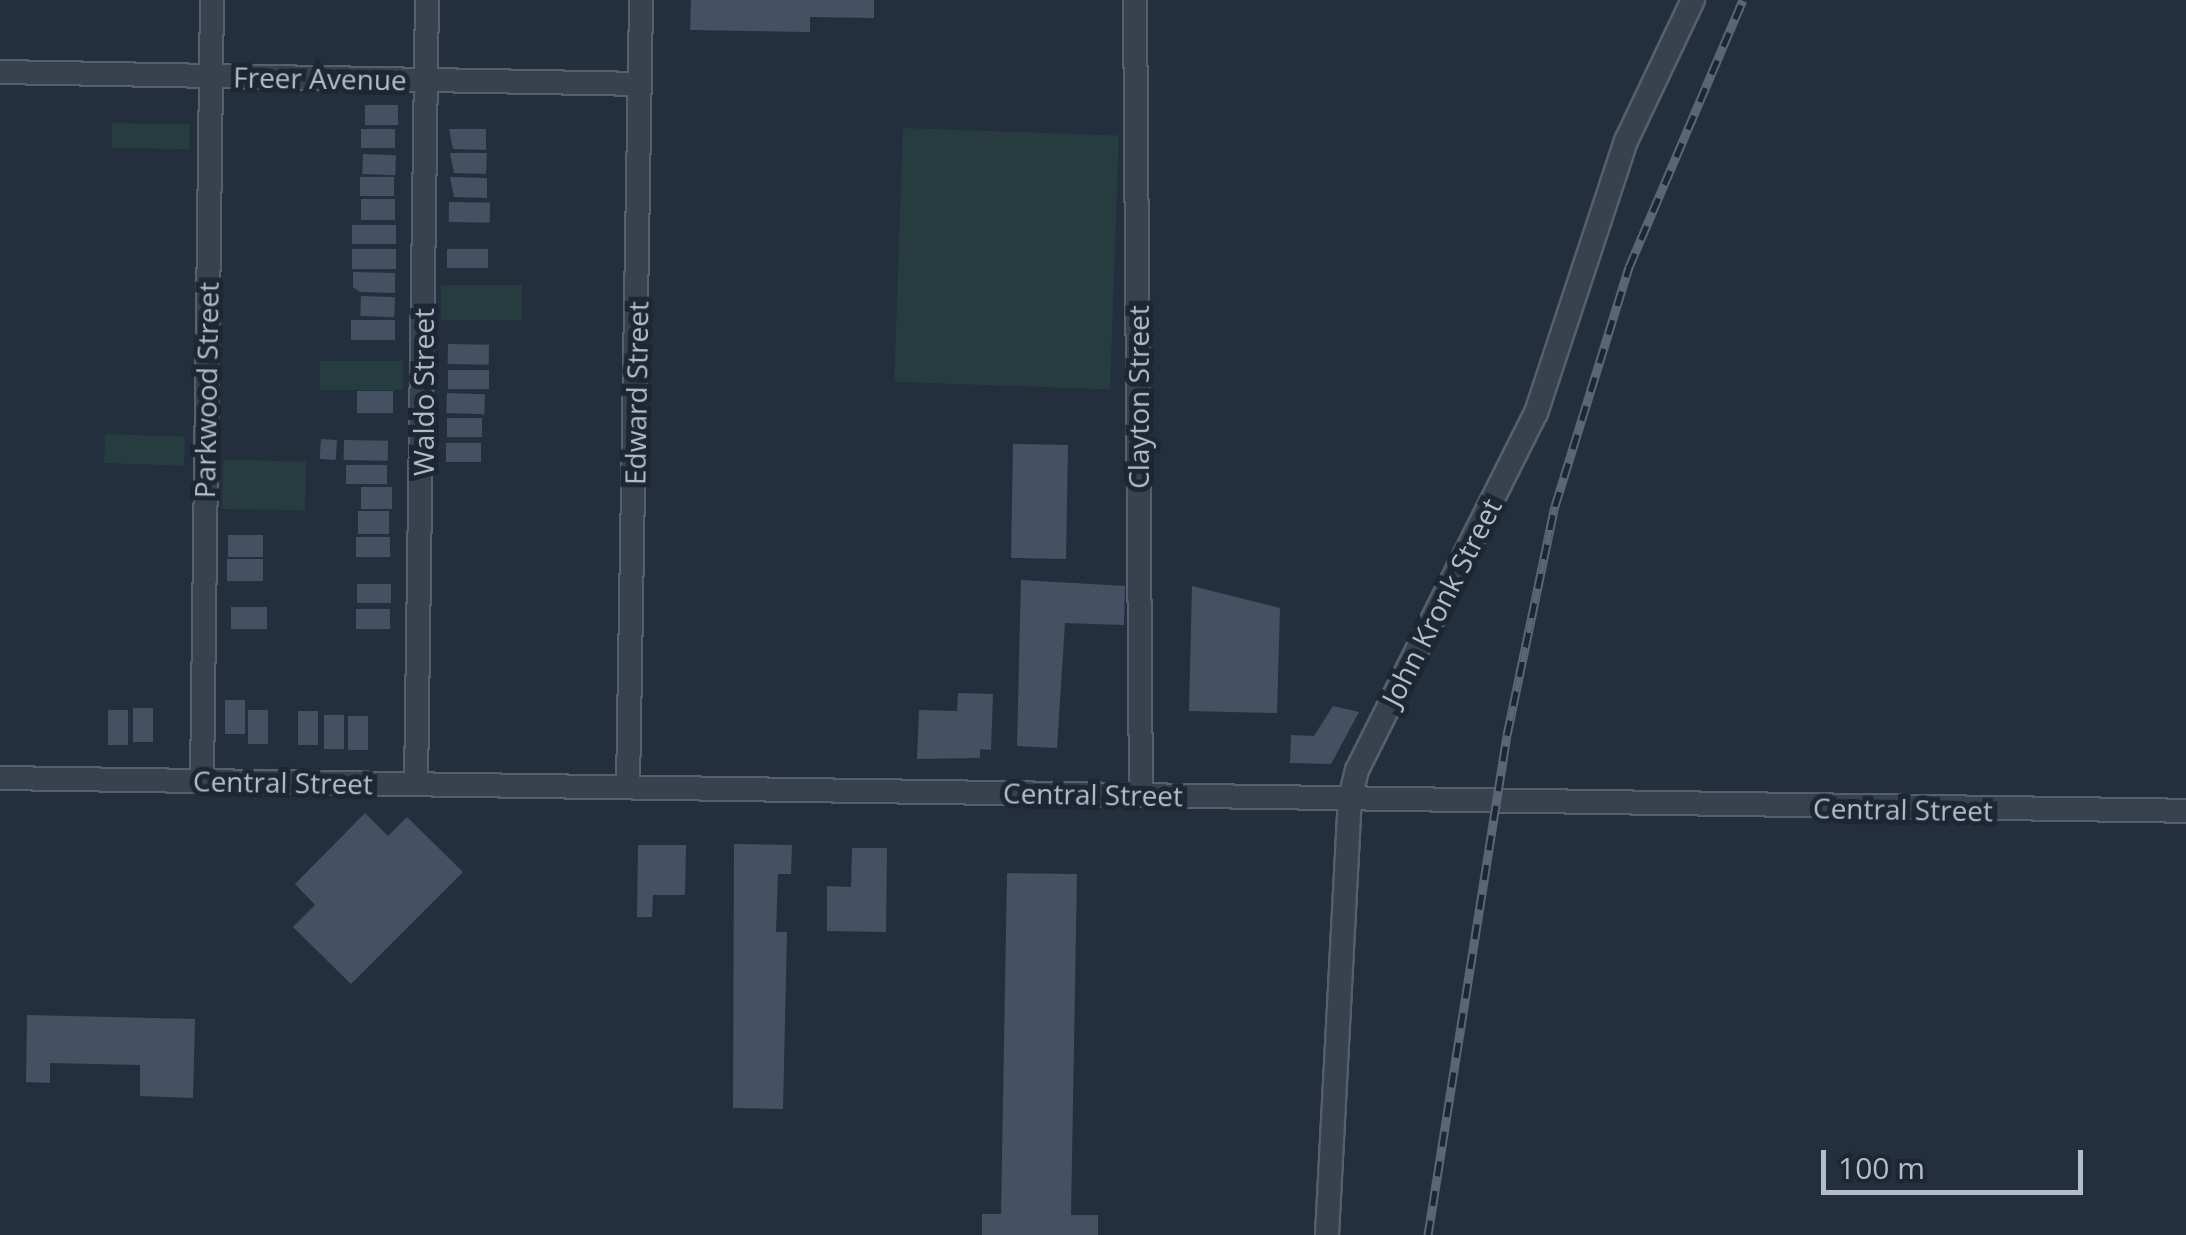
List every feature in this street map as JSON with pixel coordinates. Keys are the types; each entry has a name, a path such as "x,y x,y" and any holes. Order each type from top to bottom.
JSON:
{"street":[{"name":"Parkwood Street","path":"202,781 212,0"},
{"name":"Waldo Street","path":"416,784 427,0"},
{"name":"Edward Street","path":"628,787 641,0"},
{"name":"Clayton Street","path":"1135,0 1140,795"},
{"name":"John Kronk Street","path":"1327,1235 1350,798 1357,770 1536,412 1626,141 1693,0"},
{"name":"Freer Avenue","path":"0,72 640,84"},
{"name":"Central Street","path":"0,778 2186,811"}],"green space":[{"path":"112,123 190,124 190,149 112,148"},
{"path":"903,128 1119,136 1110,389 894,382"},
{"path":"441,285 522,285 522,320 441,320"},
{"path":"320,361 403,361 403,390 320,390"},
{"path":"105,434 185,437 184,466 104,463"},
{"path":"223,460 306,461 305,510 222,509"}],"building":[{"path":"691,0 874,0 874,18 810,17 810,32 690,30"},
{"path":"365,105 398,105 398,125 365,125"},
{"path":"361,129 395,129 395,148 361,148"},
{"path":"449,129 486,129 486,150 453,149"},
{"path":"450,153 487,153 486,174 454,173"},
{"path":"363,154 396,155 395,175 362,174"},
{"path":"360,177 394,177 394,196 360,196"},
{"path":"450,177 487,178 487,198 454,197"},
{"path":"361,199 395,199 395,220 361,220"},
{"path":"449,202 490,203 490,223 449,222"},
{"path":"352,225 396,225 396,244 352,244"},
{"path":"352,249 396,249 396,269 352,269"},
{"path":"447,249 488,249 488,268 447,268"},
{"path":"353,272 395,273 395,293 360,292 353,287"},
{"path":"361,296 395,297 394,317 360,316"},
{"path":"351,320 395,320 395,340 351,340"},
{"path":"448,344 489,345 489,365 448,364"},
{"path":"448,370 489,370 489,389 448,389"},
{"path":"357,391 393,391 393,413 357,413"},
{"path":"447,393 485,394 484,414 446,413"},
{"path":"447,418 482,418 482,437 447,437"},
{"path":"321,439 337,440 336,460 320,459"},
{"path":"344,440 388,441 388,461 344,460"},
{"path":"446,443 481,443 481,462 446,462"},
{"path":"1013,444 1068,445 1066,559 1011,558"},
{"path":"346,465 387,465 387,484 346,484"},
{"path":"361,487 392,487 392,509 361,509"},
{"path":"358,511 389,511 389,534 358,534"},
{"path":"228,535 263,535 263,557 228,557"},
{"path":"356,537 390,537 390,557 356,557"},
{"path":"227,559 263,559 263,581 227,581"},
{"path":"1021,580 1125,586 1124,625 1065,623 1057,748 1017,746"},
{"path":"357,584 391,584 391,603 357,603"},
{"path":"1192,586 1280,608 1277,713 1189,711"},
{"path":"231,607 267,607 267,629 231,629"},
{"path":"356,609 390,609 390,629 356,629"},
{"path":"958,693 993,694 991,750 980,749 980,758 917,759 919,710 957,711"},
{"path":"225,700 245,700 245,734 225,734"},
{"path":"1333,706 1359,712 1331,764 1290,763 1291,735 1314,736"},
{"path":"133,708 153,708 153,742 133,742"},
{"path":"108,710 128,710 128,745 108,745"},
{"path":"248,710 268,710 268,744 248,744"},
{"path":"298,711 318,711 318,745 298,745"},
{"path":"324,715 344,715 344,749 324,749"},
{"path":"348,716 368,716 368,750 348,750"},
{"path":"365,813 388,836 407,817 463,872 351,984 293,927 315,905 295,884"},
{"path":"734,844 792,845 791,874 778,874 776,932 787,932 783,1109 733,1108"},
{"path":"638,845 686,845 685,895 653,895 652,917 637,917"},
{"path":"852,848 887,848 886,932 827,931 827,886 851,887"},
{"path":"1007,873 1077,874 1071,1215 1098,1215 1098,1235 982,1235 982,1214 1001,1214"},
{"path":"27,1015 195,1019 193,1098 140,1096 140,1065 50,1063 50,1083 26,1082"}],"railway":[{"path":"1428,1235 1507,735 1555,506 1629,267 1743,0"}]}
